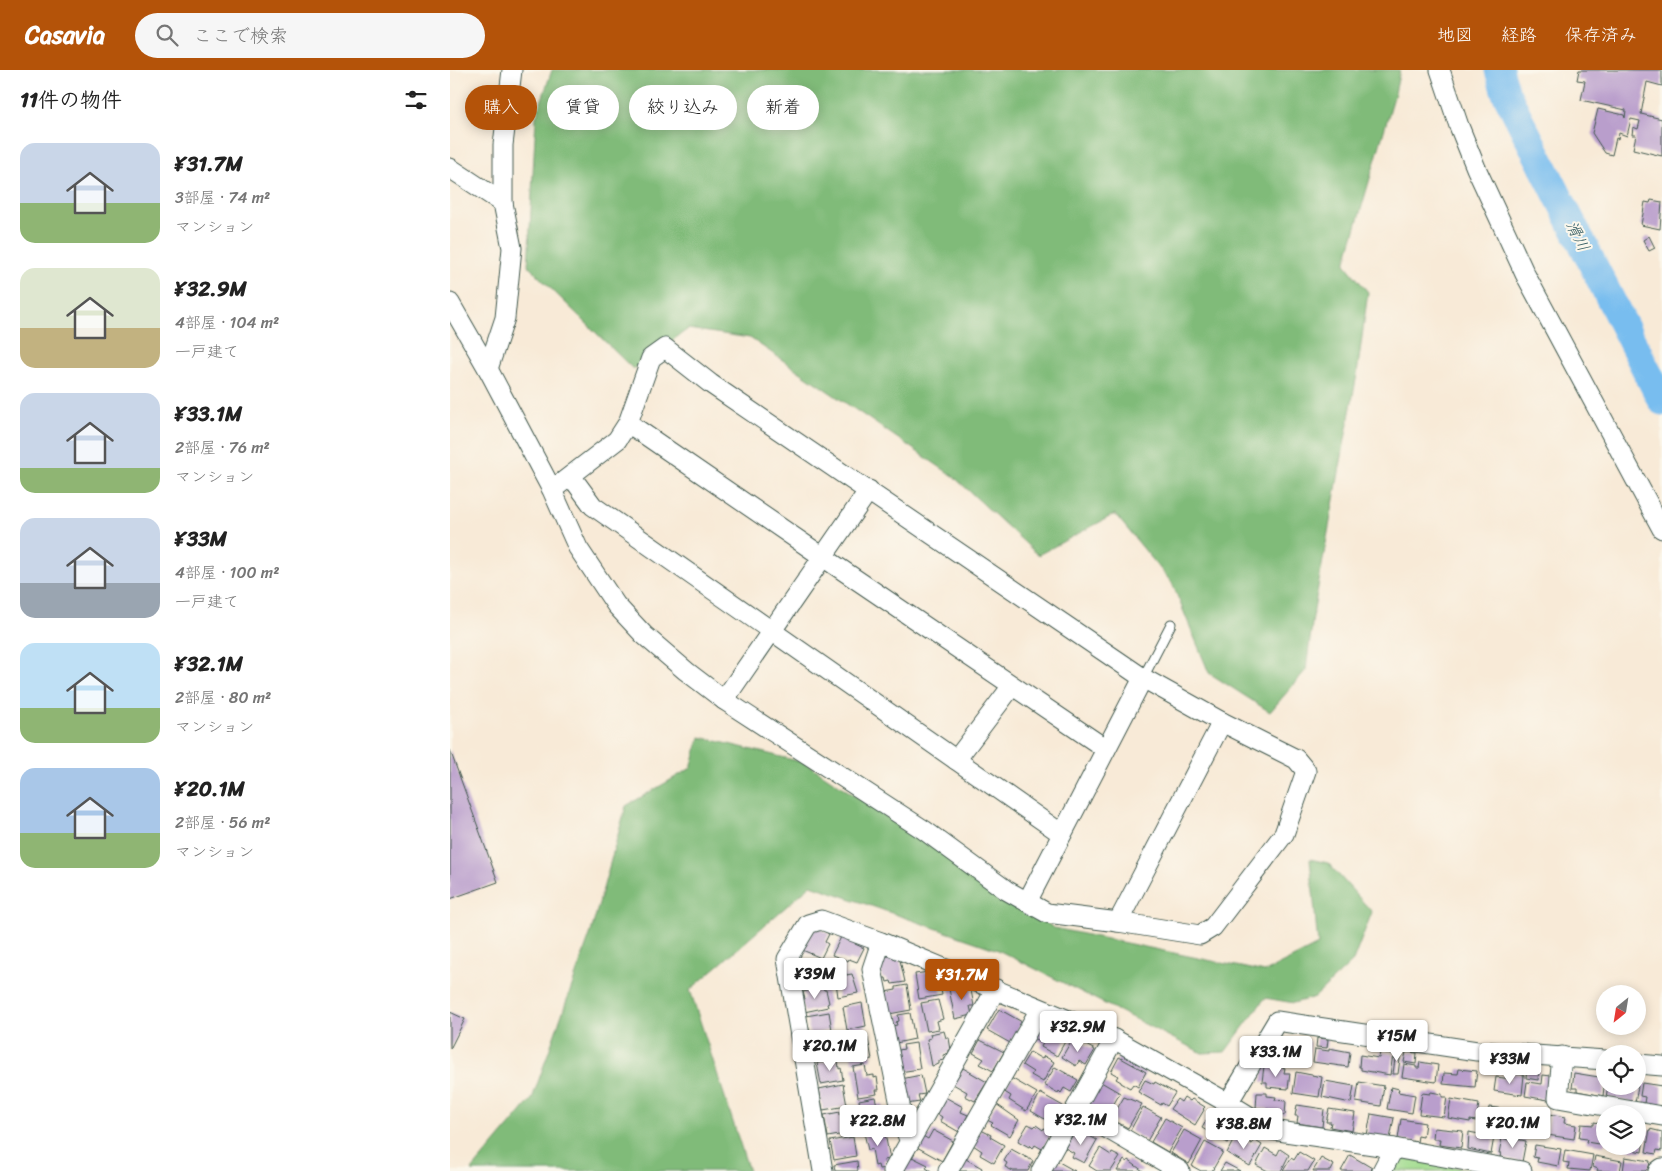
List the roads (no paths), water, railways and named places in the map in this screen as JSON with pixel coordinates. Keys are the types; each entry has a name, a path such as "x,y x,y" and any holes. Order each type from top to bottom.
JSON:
{"street":[{"path":"488,369 505,318 512,248 503,203 503,144 512,70"},
{"path":"1440,70 1472,159 1521,265 1662,529"},
{"path":"450,168 503,203"},
{"path":"450,303 488,369 552,490 578,548 616,605 644,635 724,700 924,830 1006,890 1047,913 1200,935 1213,927 1284,834 1306,771 1296,759 1222,722 1143,678 711,384 665,348 651,358 628,423 617,440 552,490"},
{"path":"628,423 1106,749"},
{"path":"571,476 592,506 1062,834"},
{"path":"724,700 869,490"},
{"path":"1027,902 1143,678"},
{"path":"956,760 1012,686"},
{"path":"1118,922 1222,722"},
{"path":"823,1171 787,959 808,924 821,920 881,942 1114,1039 1272,1130 1394,1148 1522,1171"},
{"path":"881,942 872,969 905,1129 910,1142"},
{"path":"893,1171 996,989"},
{"path":"948,1171 1040,1009"},
{"path":"1228,1103 1277,1021 1477,1051 1596,1059"},
{"path":"1041,1171 1114,1039"},
{"path":"1562,1056 1558,1098 1662,1116"},
{"path":"1646,1065 1662,1066"},
{"path":"1075,1110 1180,1171"},
{"path":"1382,1171 1394,1148"},
{"path":"1658,1171 1662,1168"}],"lane":[{"path":"1143,678 1171,624"}],"waterway":[{"name":"滑川","path":"1499,70 1506,93 1662,401"}]}
